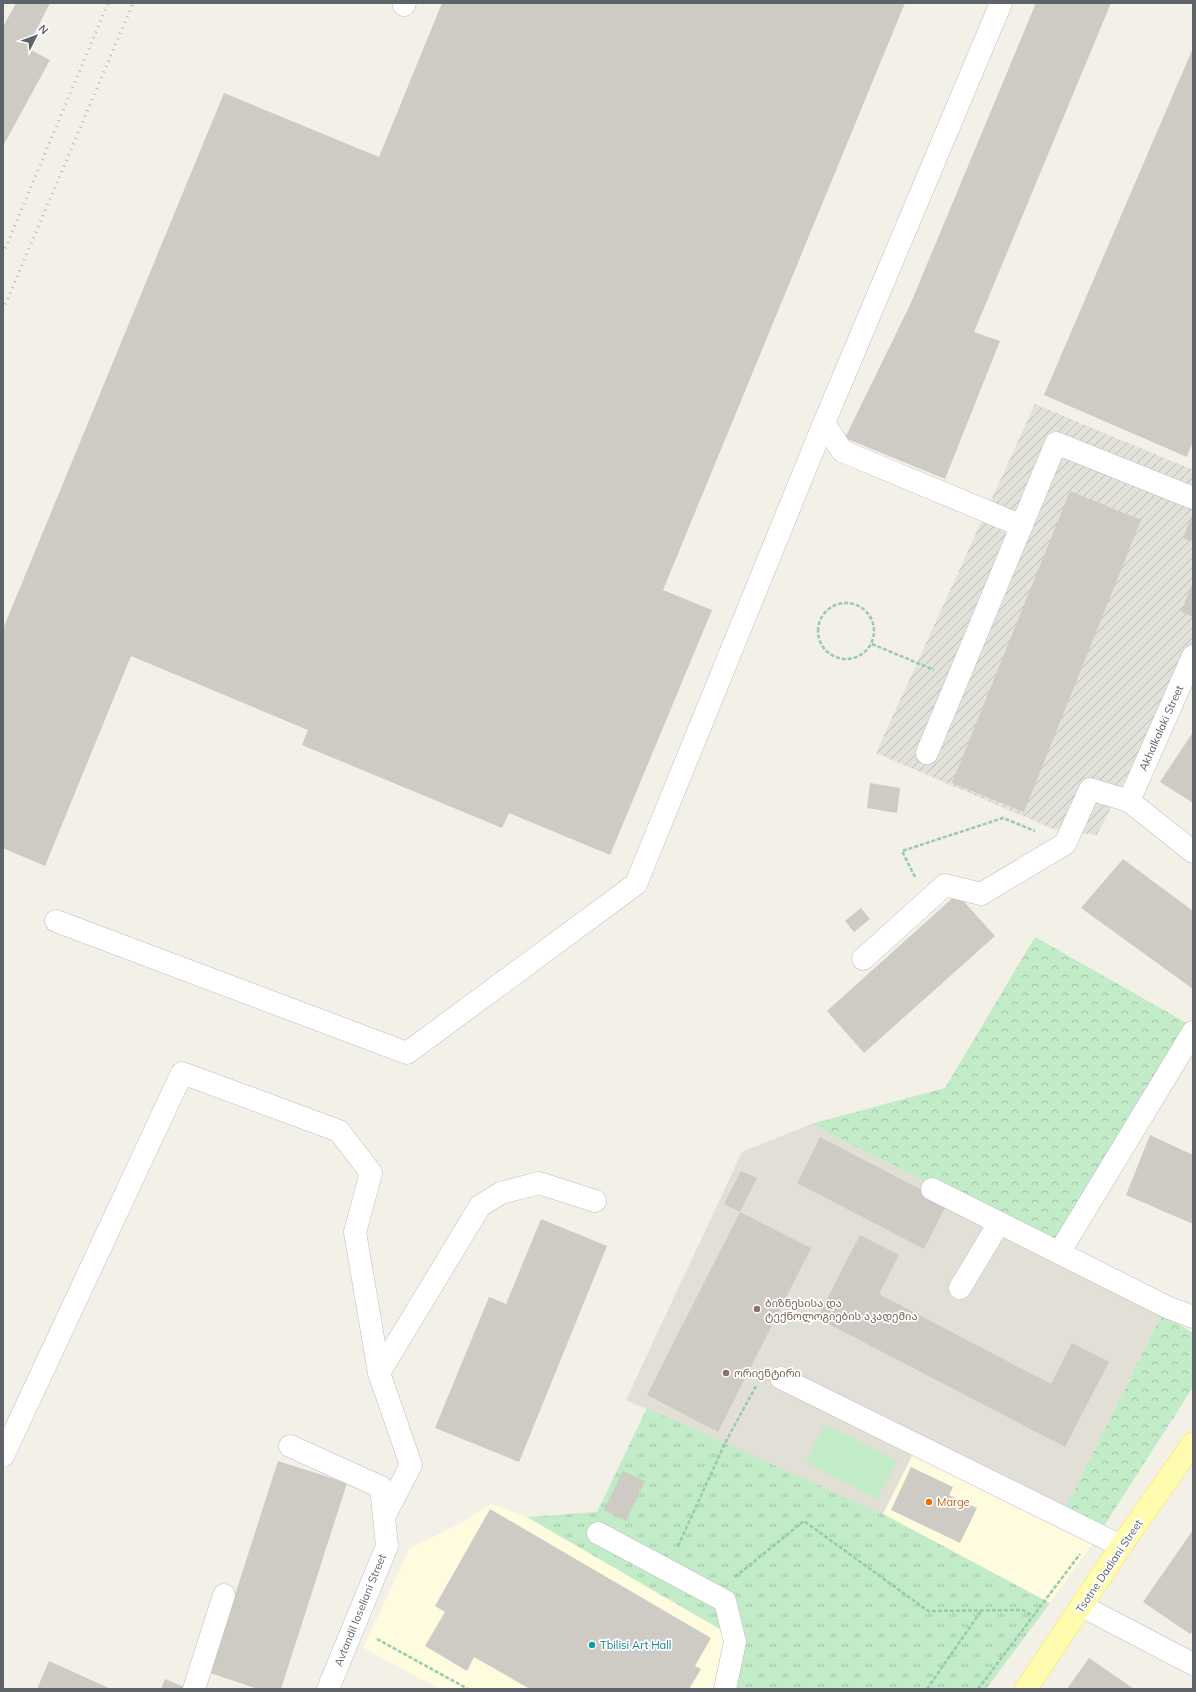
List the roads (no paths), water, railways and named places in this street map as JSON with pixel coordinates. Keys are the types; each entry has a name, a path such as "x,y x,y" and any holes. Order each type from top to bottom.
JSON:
{"main road":[{"name":"Tsotne Dadiani Street","path":"1026,1689 1121,1546 1193,1443"}],"street":[{"path":"56,921 407,1053 636,884 824,423 1002,3"},
{"path":"824,423 842,451 1022,526"},
{"path":"927,753 1056,443 1193,498"},
{"name":"Akhalkalaki Street","path":"1129,801 1193,656"},
{"path":"862,959 944,885 981,894 1065,844 1090,789 1129,801 1193,852"},
{"path":"1059,1253 1193,1032"},
{"path":"3,1456 182,1073 339,1132 371,1173 355,1232 379,1374 410,1464 384,1517"},
{"path":"379,1374 480,1206 501,1193 539,1183 595,1201"},
{"path":"932,1189 1167,1307 1193,1317"},
{"path":"960,1288 1000,1223"},
{"path":"781,1378 1121,1546"},
{"name":"Avtandil Ioseliani Street","path":"290,1446 381,1487 387,1546 328,1689"},
{"path":"598,1533 725,1601 735,1642 725,1689"},
{"path":"194,1689 224,1595"},
{"path":"1082,1606 1193,1664"}],"railway":[{"path":"3,254 108,3"},
{"path":"3,310 133,3"}],"place":[{"name":"ბიზნესისა და ტექნოლოგიების აკადემია","path":"757,1309"},
{"name":"ორიენტირი","path":"726,1373"},
{"name":"Marge","path":"929,1502"},
{"name":"Tbilisi Art Hall","path":"592,1645"}]}
